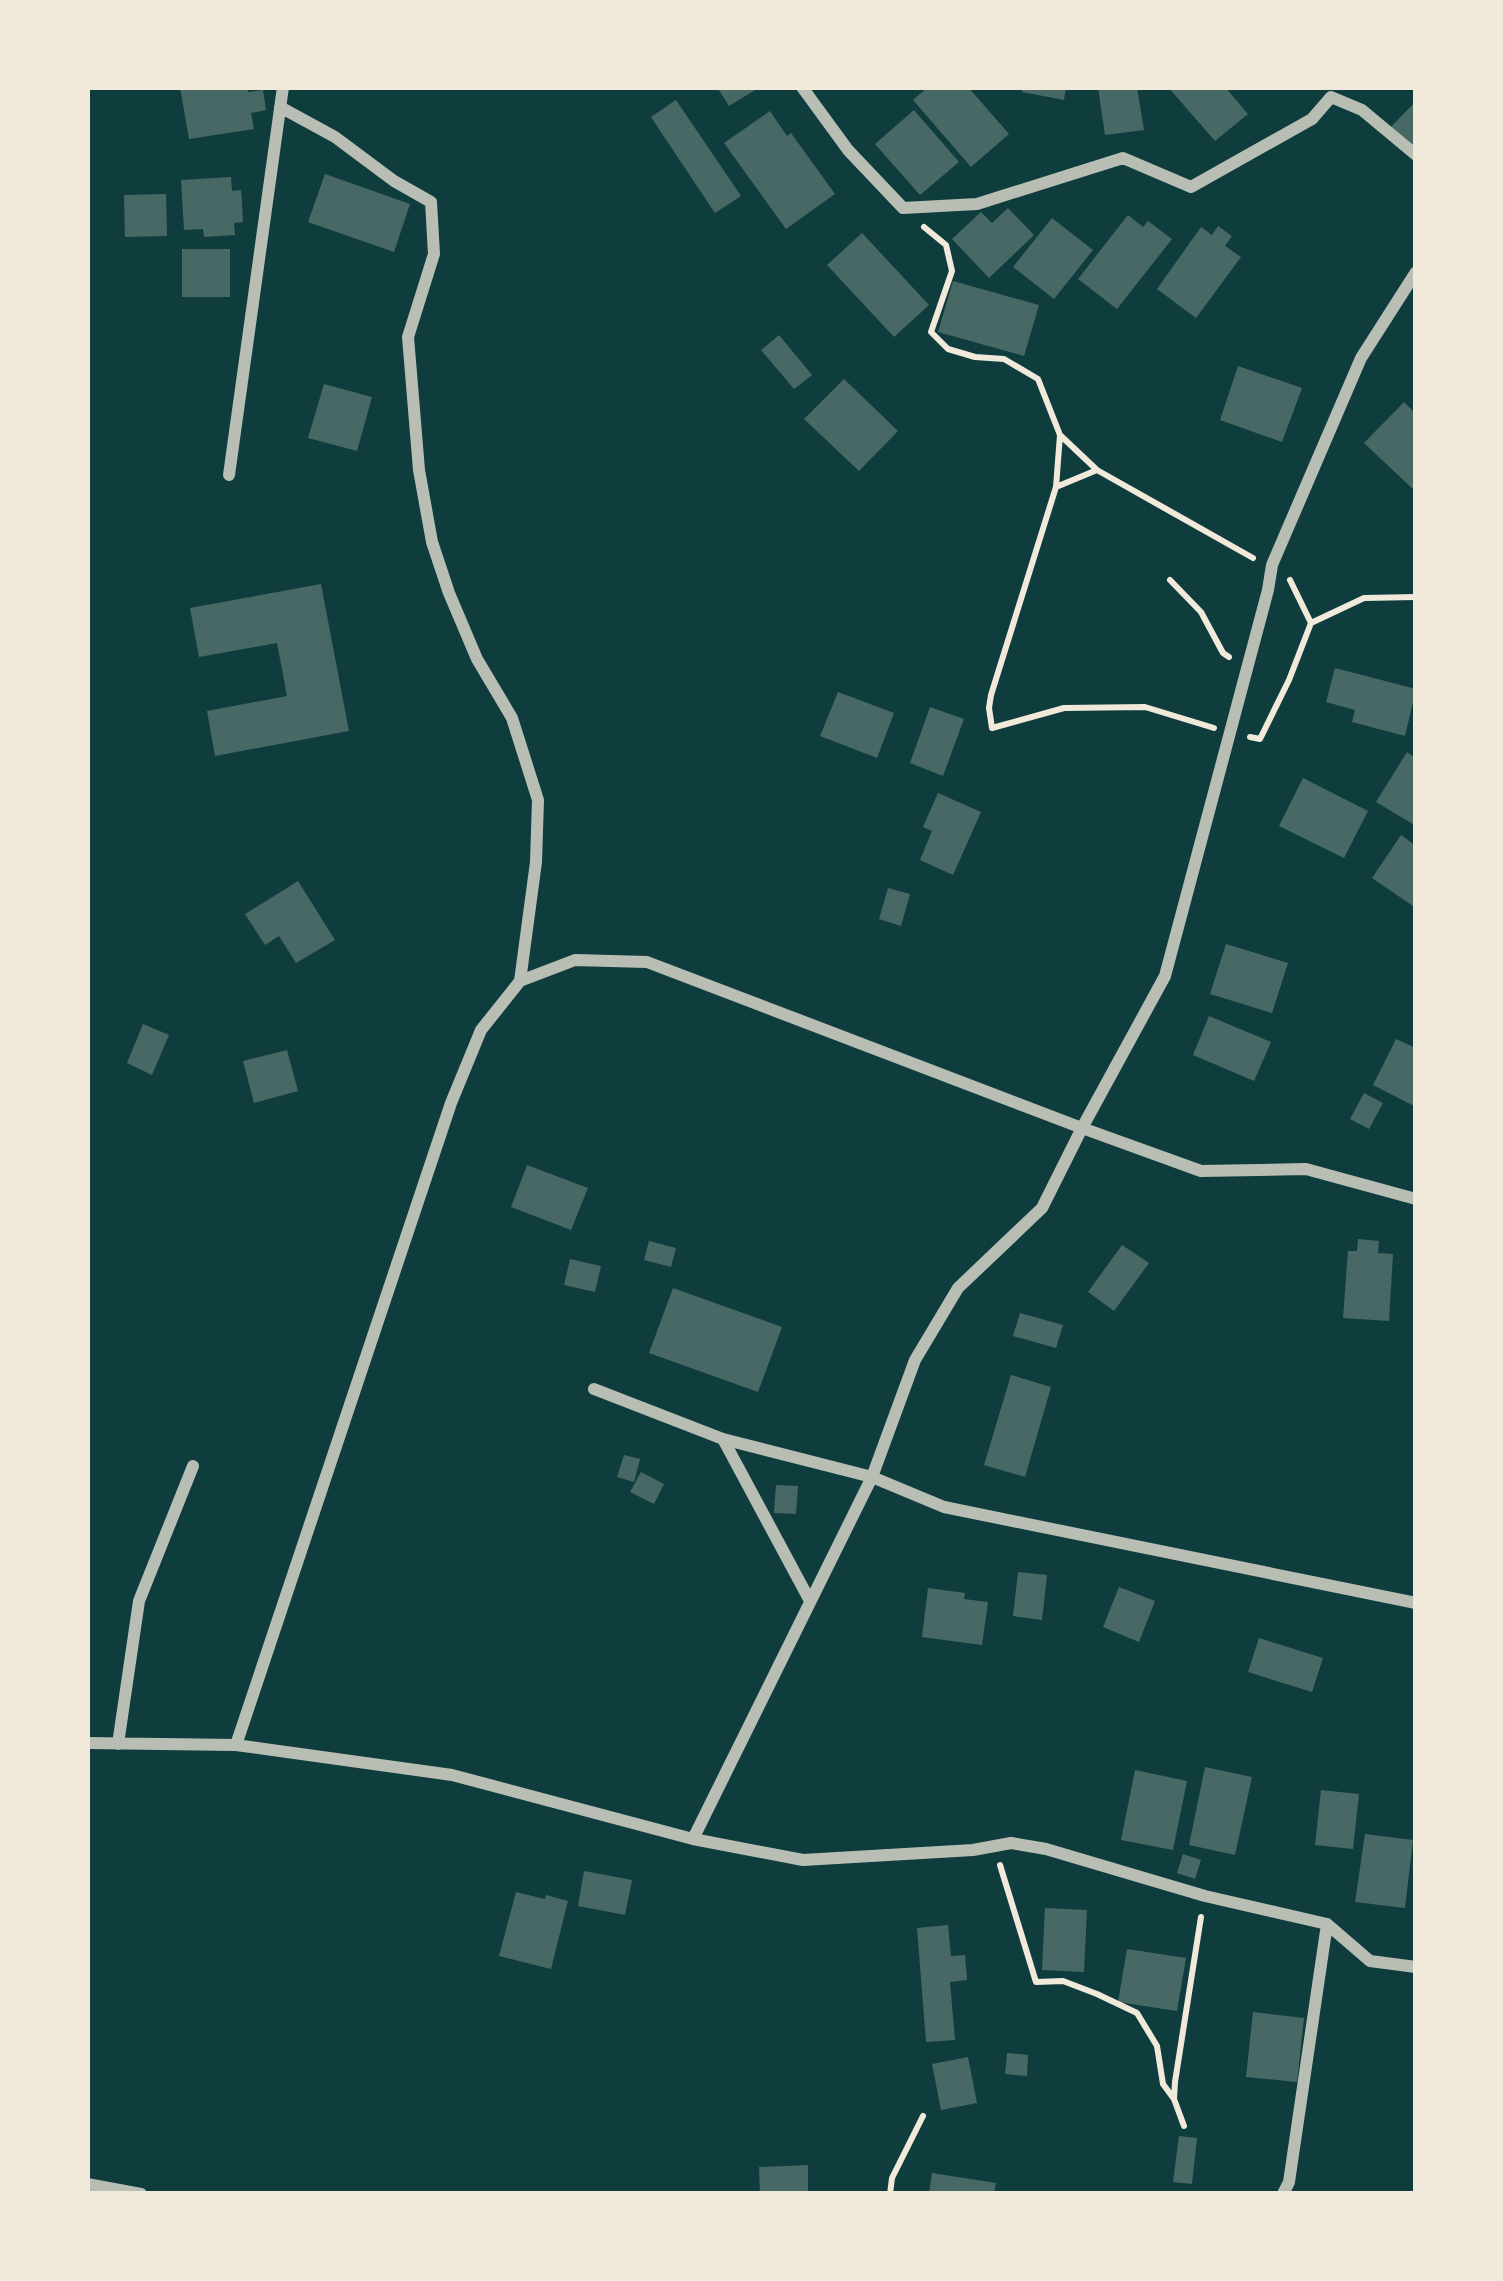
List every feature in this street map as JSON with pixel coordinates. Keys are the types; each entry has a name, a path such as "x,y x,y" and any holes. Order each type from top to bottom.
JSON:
{"street":[{"path":"230,475 284,87"},
{"path":"802,87 848,150 903,208 977,204 1123,158 1191,187 1312,119 1330,97 1362,110 1416,155"},
{"path":"280,107 335,137 430,202 434,254 408,338 419,470 432,542 449,593 477,659 512,718 538,800 536,862 520,981"},
{"path":"693,1839 872,1477 914,1360 958,1288 1042,1208 1165,976 1272,566 1361,358 1416,272"},
{"path":"236,1745 452,1102 481,1030 520,981 575,960 647,962 1202,1171 1306,1169 1416,1199"},
{"path":"594,1389 723,1438 872,1477 944,1507 1416,1603"},
{"path":"723,1438 810,1601"},
{"path":"118,1744 139,1601 193,1466"},
{"path":"87,1743 236,1745 452,1775 693,1839 802,1861 973,1850 1011,1843 1327,1924 1370,1960 1416,1967"},
{"path":"1283,2194 1327,1924"},
{"path":"87,2184 141,2194"}],"path":[{"path":"903,208 946,244 952,272 931,332 949,349 1004,359 1038,379 1060,435 1097,470 1288,577 1311,623"},
{"path":"1060,435 1056,487 991,695 992,728 1064,708 1144,707 1260,739 1311,623 1364,598 1416,597"},
{"path":"1056,487 1097,470"},
{"path":"1170,580 1202,612 1223,653 1247,670"},
{"path":"994,1846 1036,1982 1063,1981 1137,2013 1157,2046 1163,2084 1184,2126"},
{"path":"1174,2099 1205,1896"},
{"path":"890,2194 892,2178 922,2116"}],"building":[{"path":"180,87 263,90 266,110 251,113 254,129 189,139"},
{"path":"717,87 760,87 729,106"},
{"path":"928,87 968,87 1009,134 971,167 913,100"},
{"path":"1023,87 1066,87 1064,100 1022,92"},
{"path":"1098,87 1137,87 1144,130 1105,135"},
{"path":"1168,87 1225,87 1248,114 1215,141"},
{"path":"676,100 741,196 715,213 651,117"},
{"path":"1416,101 1416,153 1389,129"},
{"path":"914,110 959,162 920,195 875,144"},
{"path":"770,111 835,194 786,229 724,143"},
{"path":"325,174 410,204 394,252 308,222"},
{"path":"231,177 232,191 241,190 242,202 243,222 234,223 235,235 204,237 203,229 184,230 181,180"},
{"path":"166,194 167,236 125,237 124,195"},
{"path":"1008,208 1034,235 989,278 952,239 981,212 992,223"},
{"path":"1128,215 1143,227 1148,221 1172,239 1117,309 1078,279"},
{"path":"1052,218 1093,250 1054,299 1013,267"},
{"path":"1218,226 1232,236 1225,246 1241,257 1196,318 1157,289 1201,227 1212,235"},
{"path":"862,233 929,305 894,337 827,265"},
{"path":"182,249 230,249 230,297 182,297"},
{"path":"953,281 1039,305 1024,356 938,332"},
{"path":"779,335 812,375 794,389 761,350"},
{"path":"1238,366 1302,388 1282,442 1220,420"},
{"path":"844,379 898,431 859,471 804,419"},
{"path":"324,384 372,397 357,451 308,438"},
{"path":"1404,402 1416,414 1416,492 1364,443"},
{"path":"321,584 349,731 215,756 207,711 287,696 277,643 199,657 190,608"},
{"path":"1335,668 1416,689 1405,736 1352,722 1355,710 1326,702"},
{"path":"838,692 894,713 877,758 820,736"},
{"path":"930,707 964,719 943,776 910,763"},
{"path":"1407,752 1416,758 1416,826 1376,802"},
{"path":"1303,778 1368,811 1344,858 1279,826"},
{"path":"938,793 981,812 953,875 920,860 932,831 923,827"},
{"path":"1401,835 1416,846 1416,908 1372,878"},
{"path":"298,881 335,940 296,963 279,936 265,945 245,914"},
{"path":"888,888 910,894 901,926 879,919"},
{"path":"1226,944 1288,963 1272,1013 1210,994"},
{"path":"1209,1016 1271,1042 1254,1081 1193,1055"},
{"path":"143,1024 169,1035 152,1075 127,1063"},
{"path":"1396,1039 1416,1048 1416,1107 1373,1085"},
{"path":"287,1050 298,1091 254,1103 243,1061"},
{"path":"1364,1093 1383,1103 1369,1129 1350,1119"},
{"path":"527,1165 588,1188 571,1230 511,1207"},
{"path":"1358,1239 1379,1241 1378,1253 1393,1254 1389,1321 1343,1318 1348,1251 1357,1251"},
{"path":"649,1241 676,1248 671,1267 644,1260"},
{"path":"1122,1245 1149,1263 1114,1311 1088,1292"},
{"path":"570,1259 601,1266 595,1292 564,1285"},
{"path":"673,1288 782,1327 758,1392 649,1353"},
{"path":"1020,1313 1063,1325 1056,1348 1013,1336"},
{"path":"1011,1375 1051,1387 1025,1477 984,1465"},
{"path":"624,1455 640,1459 634,1482 617,1477"},
{"path":"641,1472 664,1484 654,1504 630,1492"},
{"path":"776,1485 798,1486 796,1514 774,1513"},
{"path":"1018,1572 1047,1575 1042,1620 1013,1616"},
{"path":"1119,1587 1155,1601 1139,1642 1103,1627"},
{"path":"928,1588 988,1602 982,1645 922,1637"},
{"path":"1259,1638 1323,1658 1312,1692 1248,1672"},
{"path":"1205,1767 1252,1777 1235,1855 1189,1845"},
{"path":"1135,1770 1187,1781 1173,1850 1121,1840"},
{"path":"1321,1790 1359,1794 1353,1849 1315,1845"},
{"path":"1365,1834 1413,1840 1405,1908 1355,1902"},
{"path":"1183,1854 1201,1860 1195,1879 1177,1873"},
{"path":"584,1871 632,1880 625,1915 578,1906"},
{"path":"516,1892 568,1901 551,1969 499,1956"},
{"path":"1045,1908 1087,1910 1084,1972 1042,1970"},
{"path":"948,1925 951,1956 965,1955 967,1980 950,1982 955,2040 926,2042 917,1928"},
{"path":"1127,1949 1186,1958 1177,2011 1118,2002"},
{"path":"1253,2012 1304,2018 1297,2082 1246,2077"},
{"path":"1007,2053 1028,2055 1027,2076 1005,2074"},
{"path":"968,2057 977,2103 941,2110 932,2064"},
{"path":"1179,2136 1197,2138 1192,2184 1173,2182"},
{"path":"808,2165 808,2194 760,2194 759,2167"},
{"path":"932,2173 996,2183 994,2194 929,2194"}]}
